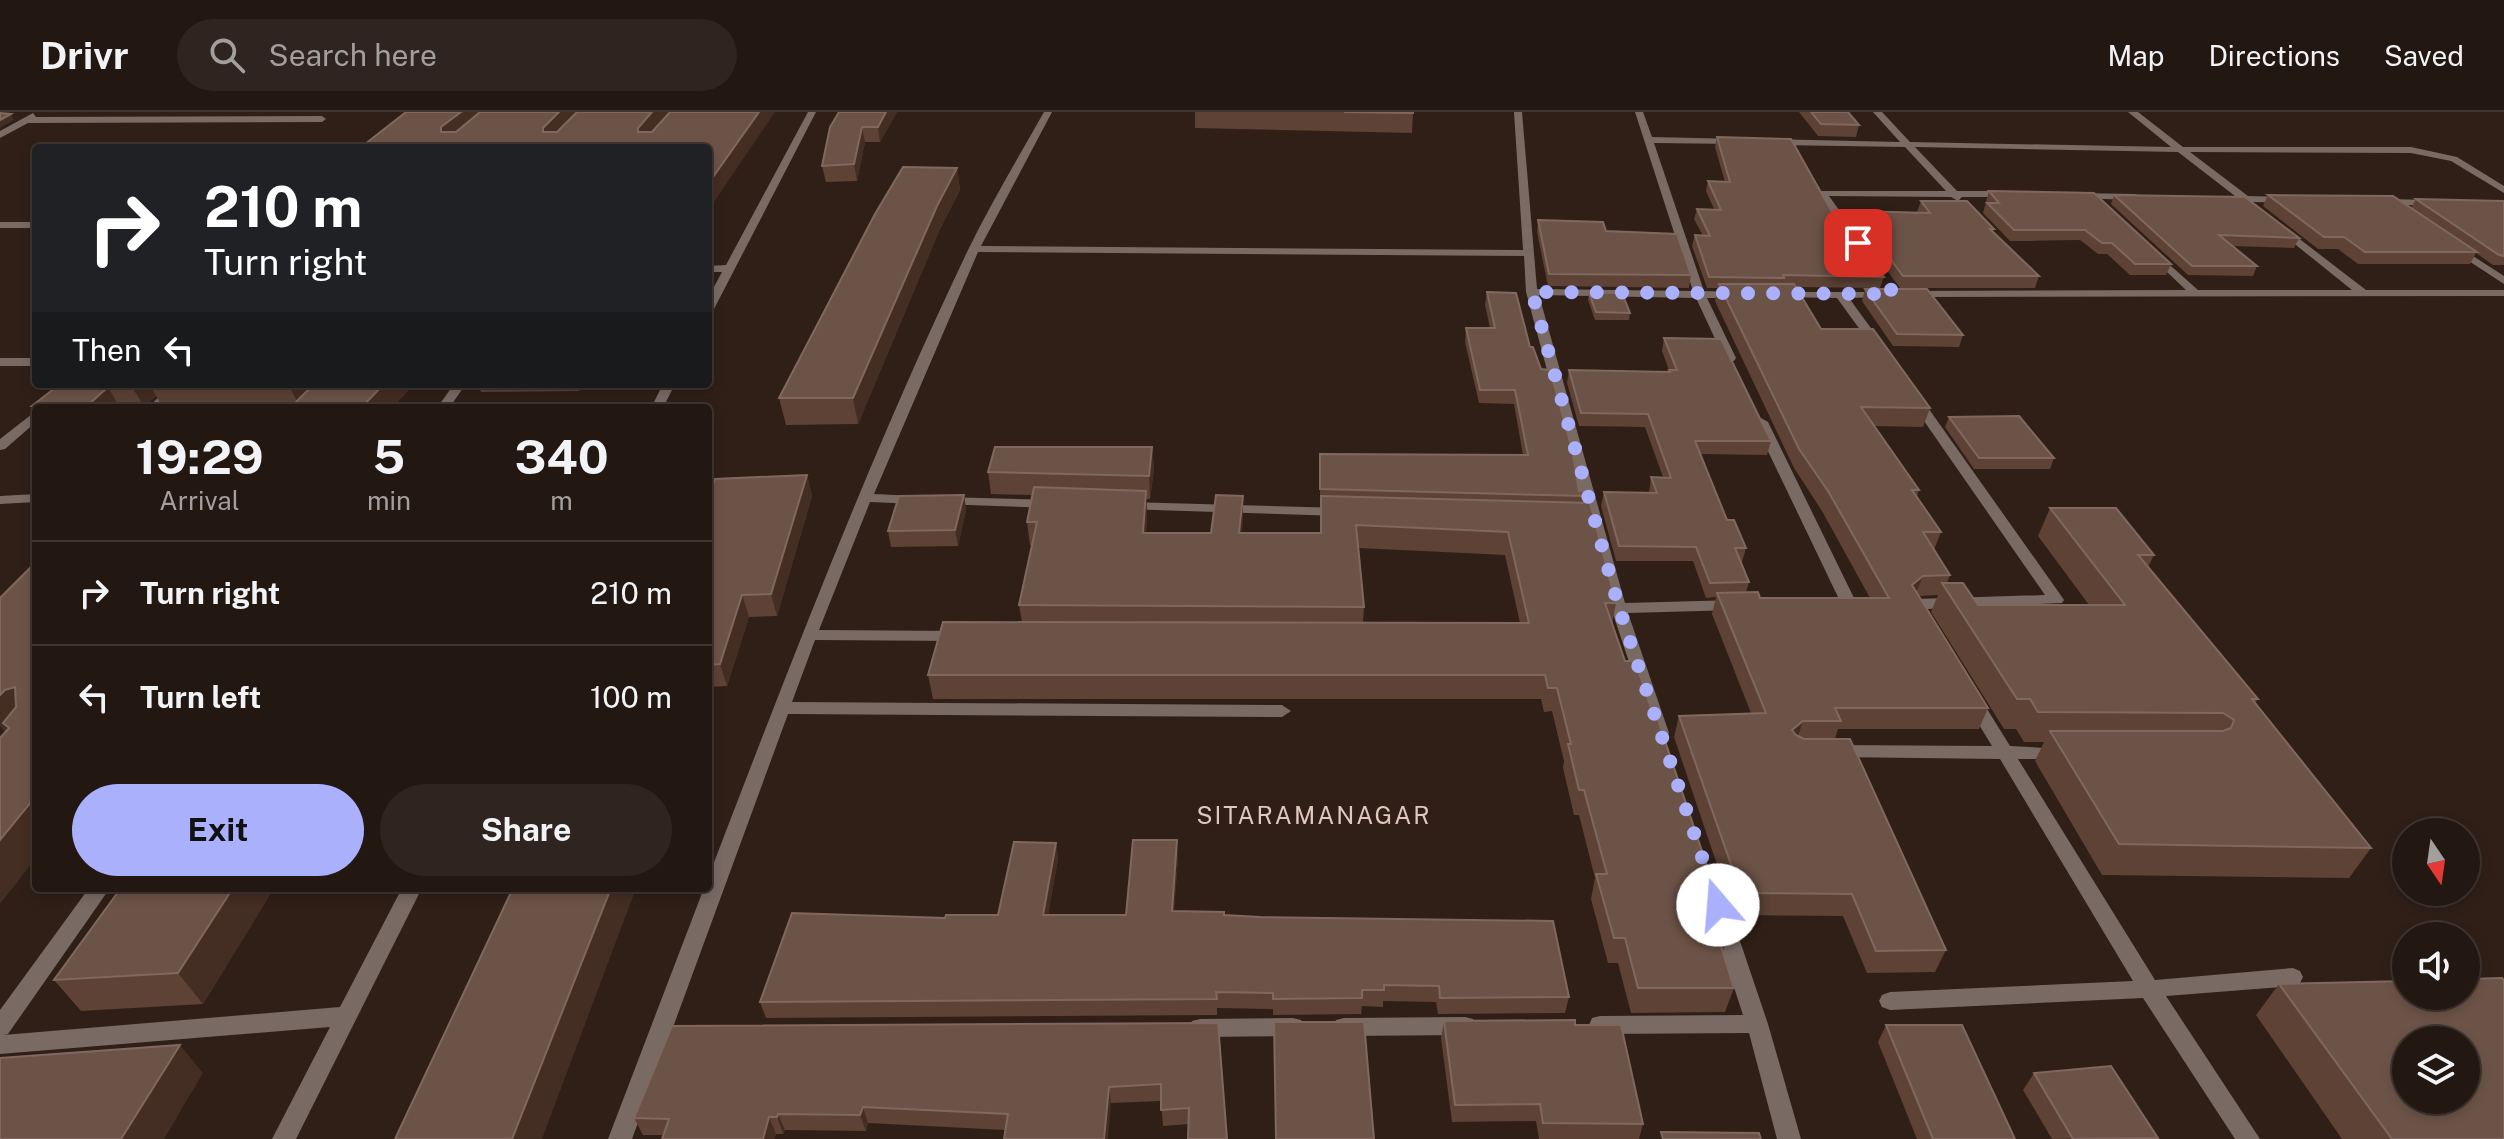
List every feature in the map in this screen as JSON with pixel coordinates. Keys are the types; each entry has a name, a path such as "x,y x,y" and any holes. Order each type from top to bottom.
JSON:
{"street":[{"path":"712,301 812,112"},
{"path":"620,1139 809,635 865,498 974,249 1048,112"},
{"path":"1518,112 1532,292 1586,519 1663,742"},
{"path":"1639,112 1700,295 1733,365"},
{"path":"1877,112 1964,204"},
{"path":"2132,112 2256,208"},
{"path":"13,114 39,113"},
{"path":"0,135 39,113"},
{"path":"27,120 322,119"},
{"path":"1649,140 2425,151 2454,159 2504,190"},
{"path":"1858,243 1822,193 2015,195"},
{"path":"2061,195 2153,197"},
{"path":"2092,196 2103,207"},
{"path":"2213,198 2307,200"},
{"path":"2364,201 2447,203"},
{"path":"2390,202 2415,219"},
{"path":"2268,218 2363,293"},
{"path":"0,225 32,225"},
{"path":"2441,237 2504,281"},
{"path":"2138,239 2195,293"},
{"path":"974,249 1528,253"},
{"path":"712,269 729,268"},
{"path":"1885,281 1894,294"},
{"path":"2040,283 2051,294"},
{"path":"1532,292 1747,295"},
{"path":"1763,295 2504,293"},
{"path":"1841,295 1886,358"},
{"path":"0,362 32,362"},
{"path":"1904,384 2056,600 1915,604 1931,631"},
{"path":"158,404 176,388"},
{"path":"1754,407 1848,602 1818,603"},
{"path":"0,446 32,418"},
{"path":"0,500 32,498"},
{"path":"865,498 1071,504"},
{"path":"1119,506 1357,512"},
{"path":"1619,608 1756,604"},
{"path":"809,635 983,636"},
{"path":"1964,685 2149,989 2248,1139"},
{"path":"784,708 1282,711"},
{"path":"1812,751 2082,753"},
{"path":"1703,861 1757,1024 1789,1139"},
{"path":"0,1027 97,892"},
{"path":"284,1139 410,892"},
{"path":"1890,1001 2149,989 2293,977"},
{"path":"0,1045 347,1016"},
{"path":"1582,1025 1757,1024"},
{"path":"1184,1028 1487,1026"},
{"path":"659,1031 691,1031"}],"building":[{"path":"406,112 461,112 441,127 441,132 456,132 480,112 559,112 543,128 543,132 557,132 577,112 652,112 638,132 652,132 670,112 759,112 712,178 712,144 365,144"},
{"path":"839,112 886,112 878,127 862,127 854,164 822,166 830,127"},
{"path":"1811,112 1848,112 1859,125 1821,124"},
{"path":"1717,137 1791,139 1832,212 1837,212 1884,277 1709,277 1695,235 1710,236 1697,209 1721,210 1708,181 1730,182"},
{"path":"903,167 957,168 937,206 853,398 779,398 875,214"},
{"path":"1989,191 2094,193 2171,264 2135,264 2112,243 2102,243 2085,230 2014,230 1987,203 1999,203"},
{"path":"2114,195 2245,197 2299,238 2219,235 2257,266 2192,266"},
{"path":"2268,195 2393,196 2477,252 2365,252 2344,237 2324,237"},
{"path":"2416,199 2504,201 2504,256 2499,255"},
{"path":"1921,201 1967,201 1994,229 1990,229 2039,276 1903,276 1855,211 1930,213"},
{"path":"1538,220 1603,222 1606,231 1677,234 1691,275 1549,274"},
{"path":"1719,284 1794,284 1821,329 1873,329 1930,408 1861,407 1919,490 1912,490 1941,532 1923,532 1950,575 1923,576 1912,585 1988,708 1835,708 1841,721 1803,721 1792,730 1804,739 1850,739 1946,950 1876,951 1852,894 1741,893 1679,716 1766,713 1717,593 1758,592 1760,598 1889,598 1828,491 1799,449"},
{"path":"1865,289 1927,289 1963,335 1897,334"},
{"path":"1487,292 1516,293 1530,347 1533,347 1541,369 1550,370 1572,449 1579,491 1583,491 1585,496 1320,489 1320,454 1528,455 1515,390 1480,390 1466,328 1495,328"},
{"path":"1589,293 1622,293 1630,313 1596,312"},
{"path":"1664,338 1721,339 1771,441 1695,441 1727,520 1734,520 1746,548 1735,548 1749,582 1710,583 1696,547 1619,546 1604,492 1657,493 1651,477 1671,478 1648,414 1581,413 1569,370 1677,370"},
{"path":"55,388 107,388 89,404 35,404"},
{"path":"310,388 380,388 365,404 294,404"},
{"path":"2019,416 2054,458 1979,458 1949,417"},
{"path":"995,447 1152,447 1149,476 988,472"},
{"path":"807,475 771,594 742,595 720,664 712,665 712,486 715,479"},
{"path":"1034,487 1146,491 1143,533 1211,533 1216,495 1243,496 1239,533 1321,533 1321,496 1590,503 1616,603 1605,603 1625,661 1635,661 1653,714 1656,714 1715,890 1712,890 1728,937 1718,937 1734,988 1638,988 1625,938 1614,938 1596,874 1607,874 1584,790 1579,790 1557,688 1548,688 1545,675 928,675 943,622 1529,623 1508,532 1356,525 1364,607 1019,605 1037,522 1027,522"},
{"path":"964,495 955,530 888,531 899,496"},
{"path":"2050,508 2116,508 2154,555 2138,555 2258,699 2252,699 2371,848 2119,844 2050,731 2223,731 2231,728 2234,720 2223,713 2038,712 2030,699 2017,699 1942,583 1963,583 1978,605 2125,605"},
{"path":"32,566 32,801 0,840 0,738 9,728 3,723 16,707 15,687 0,695 0,598"},
{"path":"1133,840 1177,840 1172,911 1224,912 1224,915 1260,917 1553,921 1569,997 1440,998 1439,986 1384,985 1384,990 1362,990 1362,998 1273,999 1273,993 1216,992 1217,999 760,1002 792,913 945,918 946,915 998,915 1014,842 1056,843 1043,915 1126,915"},
{"path":"118,892 230,892 178,973 54,980"},
{"path":"511,892 609,892 512,1139 395,1139"},
{"path":"2502,978 2504,1139 2392,1139 2279,984 2392,981 2392,1010 2480,1010 2480,979"},
{"path":"1575,1020 1575,1025 1621,1025 1643,1124 1543,1123 1540,1104 1455,1105 1444,1021"},
{"path":"1274,1022 1364,1022 1374,1139 1276,1139"},
{"path":"1218,1023 1227,1139 1188,1139 1189,1108 1161,1110 1161,1084 1109,1087 1104,1139 1004,1139 1008,1114 863,1107 860,1115 778,1114 777,1117 769,1117 763,1139 662,1139 669,1119 634,1118 672,1026"},
{"path":"1886,1025 1962,1025 2015,1139 1933,1139"},
{"path":"180,1045 121,1139 0,1139 0,1058"},
{"path":"2111,1066 2158,1138 2073,1139 2034,1073"},
{"path":"1661,1132 1759,1133 1761,1139 1663,1139"}],"district":[{"name":"SITARAMANAGAR","path":"1314,815"}],"route":[{"path":"1718,905 1619,608 1532,292 1894,294 1858,243"}]}
